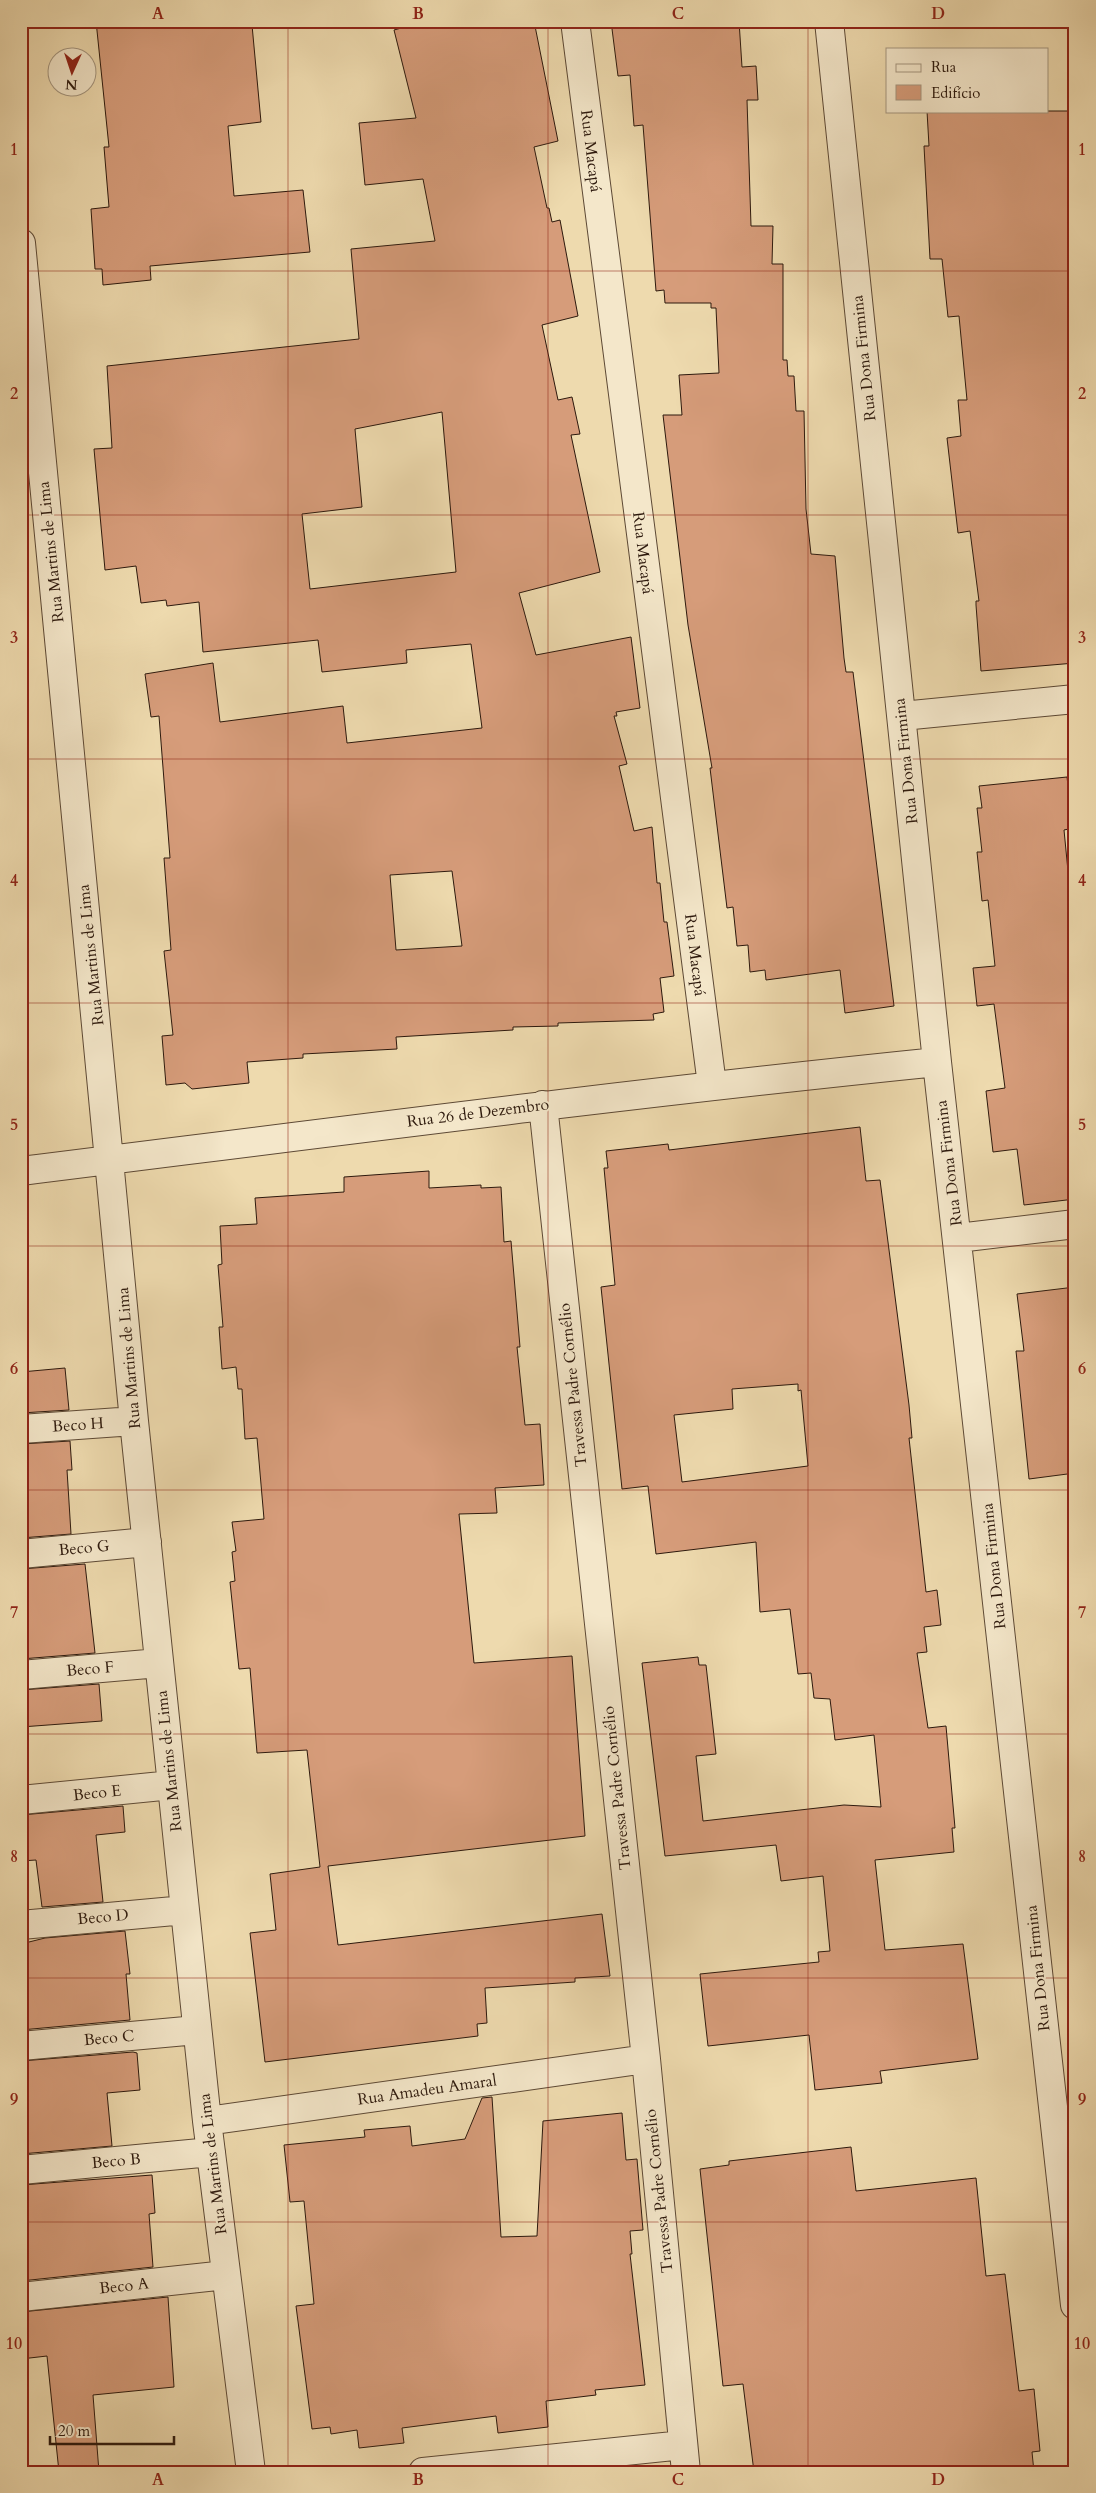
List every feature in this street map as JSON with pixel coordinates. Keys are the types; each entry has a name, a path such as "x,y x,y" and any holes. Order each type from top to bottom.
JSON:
{"street":[{"name":"Rua Macapá","path":"575,21 712,1085"},
{"name":"Rua Dona Firmina","path":"829,21 937,1062 1075,2305"},
{"name":"Rua Martins de Lima","path":"21,243 111,1160 134,1421 207,2121 251,2472"},
{"path":"902,716 1075,699"},
{"name":"Rua 26 de Dezembro","path":"21,1171 543,1105 712,1085 937,1062"},
{"name":"Travessa Padre Cornélio","path":"543,1105 646,2059 686,2472"},
{"path":"958,1238 1075,1224"},
{"name":"Beco H","path":"21,1429 134,1421"},
{"name":"Beco G","path":"21,1554 147,1542"},
{"name":"Beco F","path":"21,1675 159,1663"},
{"name":"Beco E","path":"21,1800 172,1785"},
{"name":"Beco D","path":"21,1925 185,1910"},
{"name":"Beco C","path":"21,2046 198,2030"},
{"name":"Rua Amadeu Amaral","path":"207,2121 646,2059"},
{"name":"Beco B","path":"21,2170 211,2152"},
{"name":"Beco A","path":"21,2297 226,2275"},
{"path":"423,2472 683,2444"}],"building":[{"path":"96,21 235,21 235,26 252,25 261,122 228,126 234,196 303,190 310,252 150,266 151,280 103,285 102,269 95,269 91,209 109,207 104,147 109,147"},
{"path":"427,21 534,21 558,141 534,147 547,208 549,208 552,222 560,220 578,316 542,325 558,400 572,397 580,434 571,435 600,572 519,593 536,655 631,637 640,708 616,712 617,716 614,716 627,764 619,766 634,831 652,827 657,883 660,883 664,922 667,922 674,976 660,978 664,1012 653,1014 654,1020 558,1023 558,1026 513,1027 513,1030 396,1037 397,1049 303,1054 303,1058 247,1062 249,1083 192,1089 185,1083 166,1085 162,1036 173,1035 164,951 171,950 164,858 170,858 159,716 151,717 145,674 213,663 220,722 343,706 347,743 482,728 471,644 406,650 407,663 322,672 318,640 203,652 199,602 167,606 166,600 141,603 136,566 105,570 94,449 112,448 107,366 359,339 351,249 435,241 423,179 365,185 359,123 416,118 394,30","holes":["442,412 456,572 310,589 302,514 362,507 355,429","452,871 462,946 396,950 390,875"]},
{"path":"611,21 652,21 652,24 739,21 742,67 756,66 758,100 747,100 751,226 773,226 772,264 783,264 783,360 787,360 788,376 794,376 796,411 804,411 806,509 811,554 835,556 844,658 846,672 853,672 894,1006 845,1013 840,970 766,980 765,970 750,972 748,945 737,946 733,907 727,908 710,768 712,768 688,625 663,415 682,415 679,375 719,373 716,308 711,308 711,303 665,303 664,290 656,291 643,125 634,126 630,75 618,76"},
{"path":"1075,111 1075,663 981,671 976,605 976,601 979,601 970,531 958,533 947,438 961,436 958,400 967,400 959,316 948,317 942,259 930,259 924,146 929,146 927,112"},
{"path":"1067,777 1073,828 1064,830 1071,902 1075,902 1075,1199 1024,1205 1017,1149 993,1152 986,1091 1005,1088 994,1004 977,1006 973,968 995,966 988,900 982,901 977,852 982,852 977,808 982,808 979,786"},
{"path":"860,1127 866,1181 880,1180 909,1405 912,1438 909,1438 926,1592 937,1590 941,1625 924,1627 927,1652 917,1653 928,1728 946,1726 955,1828 952,1828 954,1852 875,1860 885,1950 963,1944 978,2059 880,2071 882,2083 815,2090 809,2035 708,2046 700,1974 819,1962 818,1952 830,1951 823,1876 781,1881 776,1845 665,1856 642,1663 698,1657 699,1665 706,1665 716,1754 696,1756 703,1821 844,1805 881,1807 874,1735 835,1740 830,1699 814,1698 811,1673 798,1674 790,1609 760,1612 756,1542 656,1554 648,1486 622,1489 601,1287 615,1285 604,1168 608,1168 606,1151 668,1144 669,1150","holes":["798,1384 798,1391 801,1390 808,1466 682,1482 674,1415 733,1409 732,1389"]},
{"path":"429,1171 429,1188 481,1185 481,1188 501,1187 504,1242 511,1241 520,1347 517,1347 525,1425 540,1424 544,1485 495,1488 497,1513 459,1514 474,1663 572,1656 585,1836 328,1866 338,1945 602,1914 610,1976 575,1978 575,1982 485,1988 487,2023 477,2024 478,2036 265,2062 250,1933 276,1930 270,1874 320,1867 307,1750 257,1753 250,1668 239,1669 230,1582 235,1581 232,1552 236,1551 232,1522 264,1519 257,1438 245,1439 242,1389 238,1389 236,1367 222,1369 219,1327 223,1327 218,1265 222,1264 220,1226 257,1224 255,1198 344,1192 344,1177"},
{"path":"1075,1287 1075,1473 1029,1479 1016,1351 1024,1351 1017,1294"},
{"path":"65,1368 69,1410 21,1413 21,1372"},
{"path":"70,1441 72,1470 67,1470 71,1534 21,1538 21,1444"},
{"path":"85,1564 95,1653 21,1659 21,1569"},
{"path":"99,1684 102,1721 21,1727 21,1690"},
{"path":"123,1806 125,1832 96,1835 103,1902 42,1907 36,1860 21,1861 21,1815"},
{"path":"125,1931 130,1974 126,1974 130,2020 21,2030 21,1944 45,1938"},
{"path":"137,2053 140,2090 107,2093 112,2146 21,2154 21,2061"},
{"path":"492,2097 501,2237 537,2236 543,2121 622,2113 626,2160 637,2159 643,2230 630,2231 632,2254 630,2254 645,2385 595,2390 596,2395 546,2401 548,2427 498,2433 496,2416 402,2428 404,2443 359,2448 357,2430 331,2434 330,2427 312,2429 296,2306 314,2304 304,2201 290,2202 284,2145 365,2137 364,2130 410,2126 412,2146 465,2139 482,2098"},
{"path":"851,2147 856,2191 976,2178 986,2276 1005,2274 1019,2391 1034,2389 1040,2451 1032,2452 1034,2472 754,2472 743,2384 723,2386 700,2169 729,2165 729,2161"},
{"path":"152,2175 155,2213 149,2214 153,2267 21,2281 21,2185"},
{"path":"168,2297 174,2387 93,2395 99,2472 59,2472 47,2356 21,2359 21,2312"}]}
